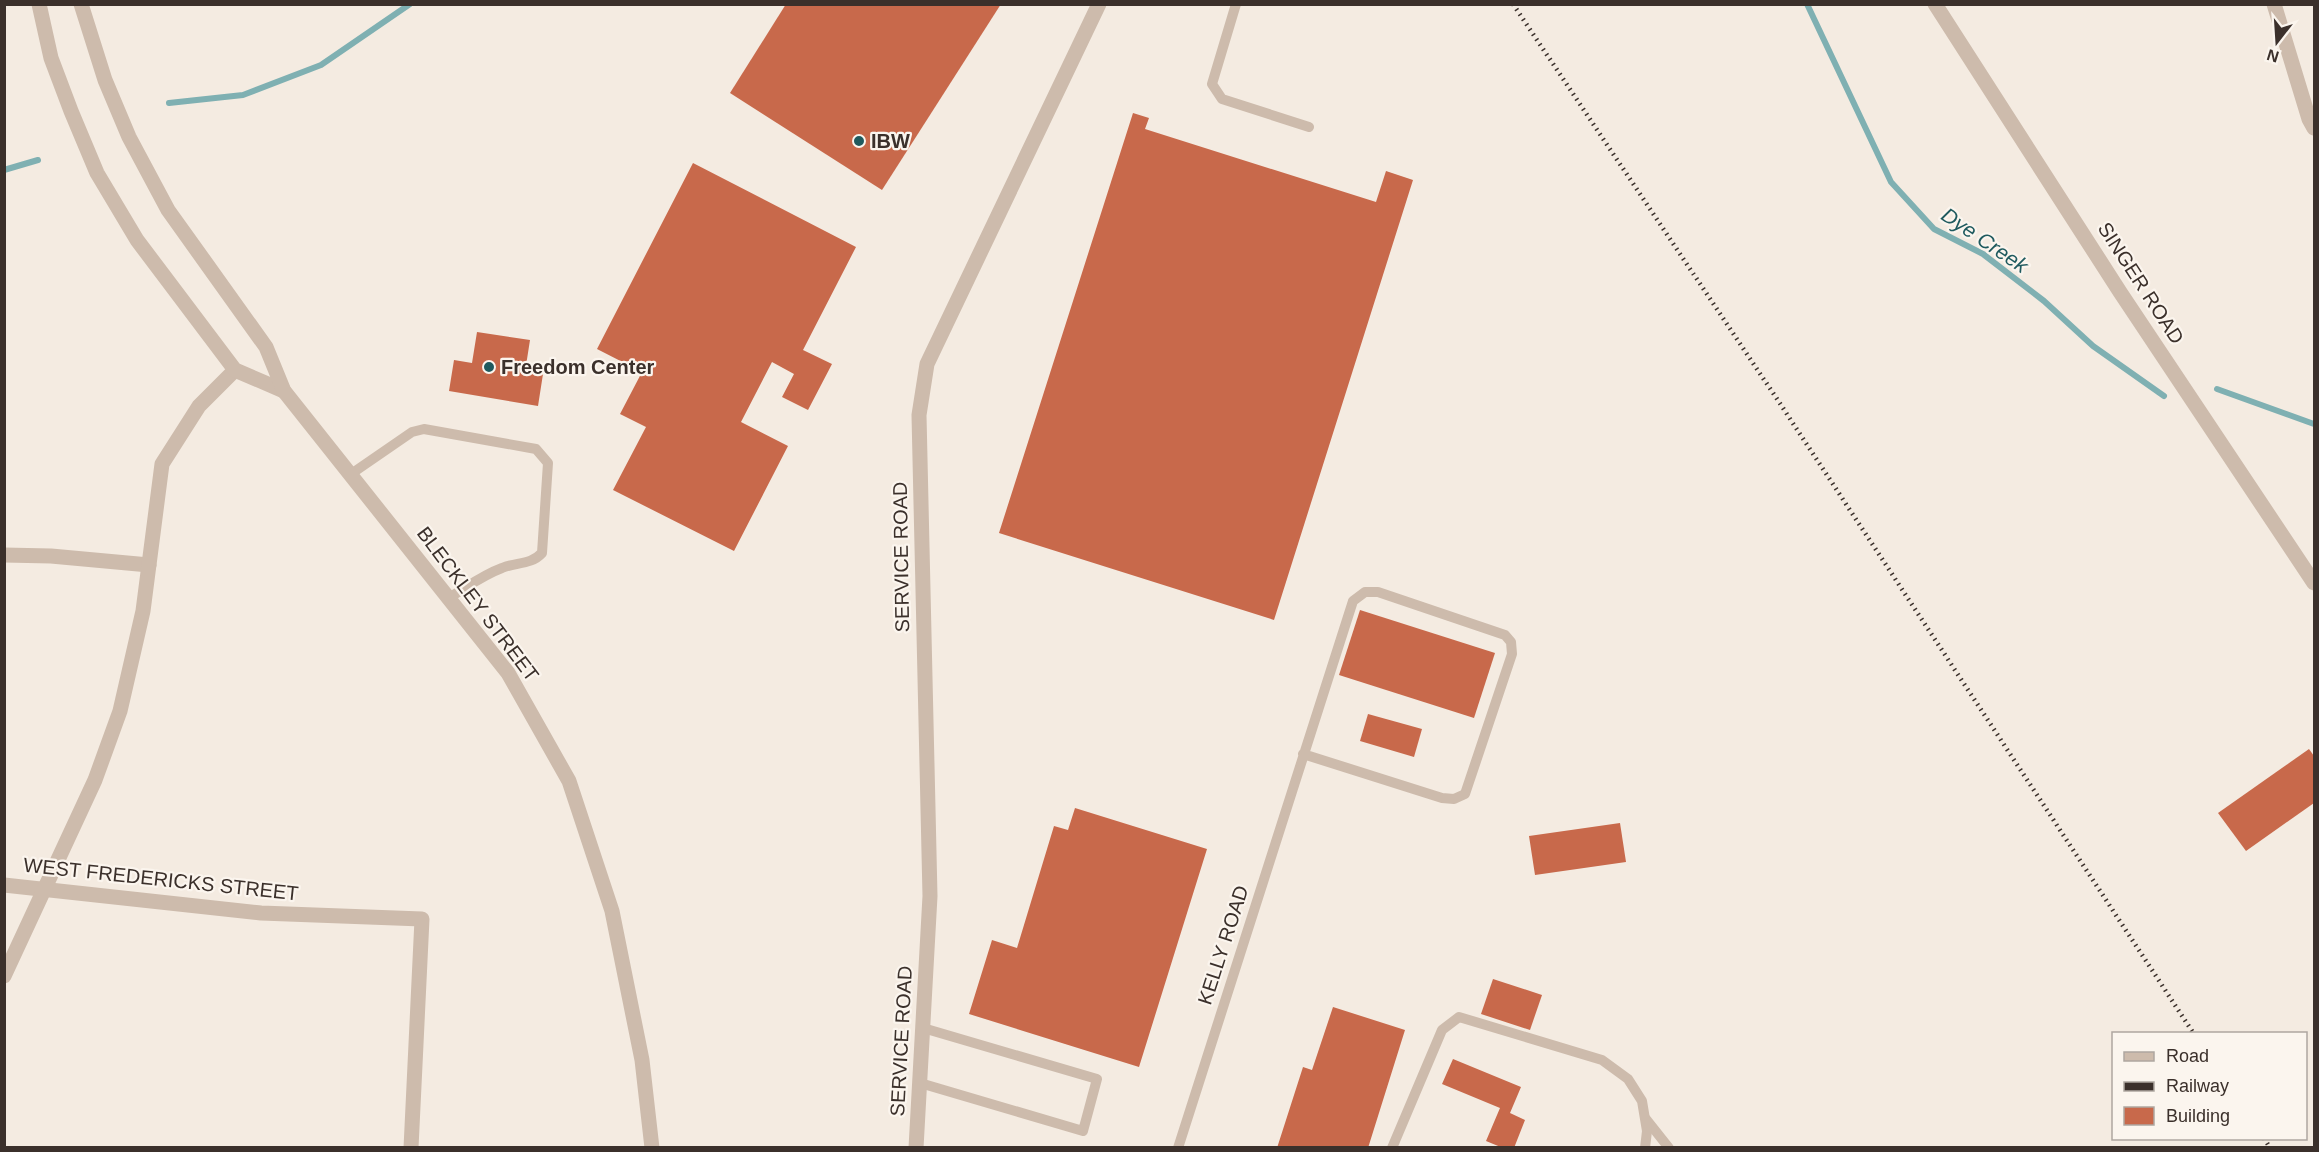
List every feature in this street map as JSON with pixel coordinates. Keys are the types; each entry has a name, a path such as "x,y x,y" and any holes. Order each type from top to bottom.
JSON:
{"street":[{"name":"BLECKLEY STREET","path":"39,4 51,58 97,173 137,240 235,370 284,392"},
{"name":"BLECKLEY STREET","path":"81,4 105,80 129,137 168,210 266,347 284,392 450,597 508,673 569,781 612,911 642,1060 652,1148"},
{"name":"SERVICE ROAD","path":"916,1148 930,896 919,415 927,364 1099,4"},
{"name":"SINGER ROAD","path":"1935,4 2120,292 2314,583"},
{"path":"2274,4 2309,119 2314,128"},
{"path":"4,976 95,780 120,711 134,657 162,464 199,406 235,370"},
{"path":"4,555 51,556 149,565"},
{"name":"WEST FREDERICKS STREET","path":"4,885 261,913 422,919 411,1148"}],"lane":[{"path":"1236,4 1212,84 1222,99 1309,127"},
{"path":"351,474 412,432 424,429 536,449 542,455 548,463 542,553 535,560 491,573 450,597"},
{"name":"KELLY ROAD","path":"1178,1148 1303,754 1353,601 1365,592 1378,592 1505,635 1511,642 1512,654 1465,794 1454,799 1442,798 1303,754"},
{"path":"1392,1148 1442,1030 1459,1017 1602,1060 1628,1079 1642,1101 1647,1131 1645,1148"},
{"path":"920,1083 1083,1131 1097,1079 923,1028"},
{"path":"1644,1117 1669,1148"}],"building":[{"name":"IBW","path":"786,4 1001,4 882,190 730,93"},
{"path":"1133,113 1149,118 1145,129 1376,202 1386,171 1413,180 1274,620 999,533"},
{"path":"693,163 856,247 803,350 832,364 808,410 782,397 794,374 772,362 741,422 788,446 734,551 613,490 646,427 620,414 642,372 597,349"},
{"name":"Freedom Center","path":"477,332 530,340 525,372 543,374 538,406 449,391 454,360 472,363"},
{"path":"1360,610 1495,653 1474,718 1339,675"},
{"path":"1368,714 1422,729 1414,757 1360,741"},
{"path":"2309,749 2314,756 2314,803 2246,851 2218,813"},
{"path":"1075,808 1207,849 1139,1067 969,1014 992,940 1017,948 1054,826 1068,830"},
{"path":"1620,823 1626,862 1535,875 1529,836"},
{"path":"1493,979 1542,995 1530,1030 1481,1014"},
{"path":"1333,1007 1405,1030 1368,1148 1277,1148 1303,1067 1312,1070"},
{"path":"1453,1059 1521,1087 1510,1113 1525,1120 1514,1148 1503,1148 1486,1141 1500,1108 1442,1084"}],"waterway":[{"path":"169,103 243,95 321,65 410,4"},
{"name":"Dye Creek","path":"1807,4 1891,182 1934,229 1983,254 2044,301 2093,346 2164,396"},
{"path":"4,170 38,160"},
{"name":"Dye Creek","path":"2217,389 2314,424"}],"railway":[{"path":"1513,4 1779,402 2193,1032"},
{"path":"2265,1140 2270,1148"}],"place":[{"name":"IBW","path":"859,141"},
{"name":"Freedom Center","path":"489,367"}]}
